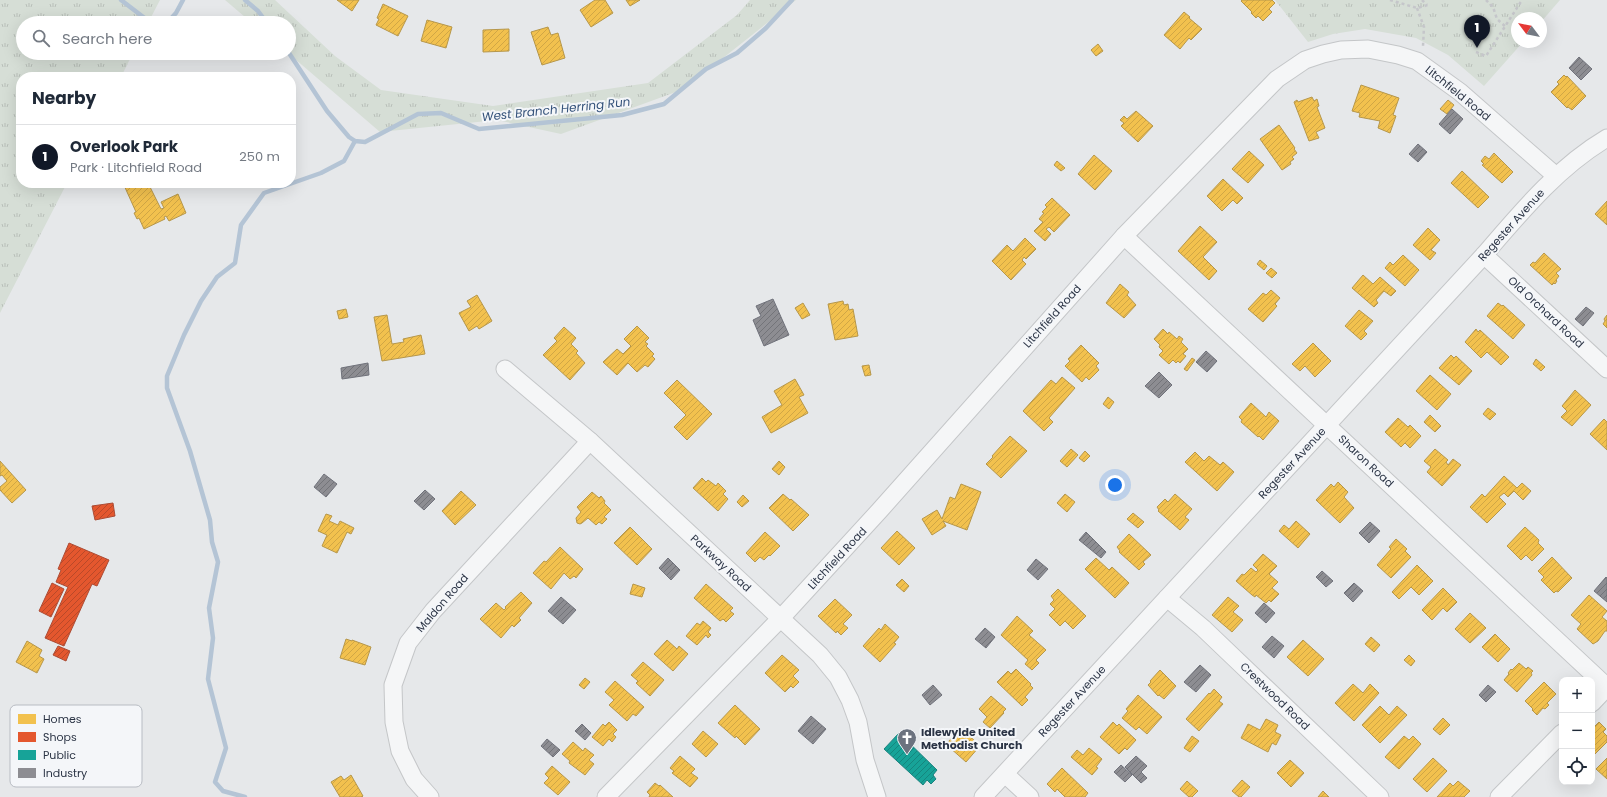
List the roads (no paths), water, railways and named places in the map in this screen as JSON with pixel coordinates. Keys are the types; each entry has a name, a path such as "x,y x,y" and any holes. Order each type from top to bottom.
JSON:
{"street":[{"name":"Litchfield Road","path":"606,797 781,618 880,510 1124,236 1277,79 1305,60 1340,50 1368,49 1398,55 1417,61 1460,92 1556,176"},
{"name":"Regester Avenue","path":"983,797 1484,255 1532,201 1556,176 1590,148 1607,138"},
{"name":"Sharon Road","path":"1124,236 1607,687"},
{"name":"Old Orchard Road","path":"1484,255 1607,369"},
{"name":"Parkway Road","path":"505,368 590,441 820,655 838,677 850,700 858,722 865,760 877,797"},
{"name":"Maldon Road","path":"430,797 414,779 400,751 394,722 393,685 408,643 433,611 590,441"},
{"name":"Crestwood Road","path":"1167,598 1204,628 1380,797"},
{"path":"1595,700 1607,687"},
{"path":"1499,797 1559,736"},
{"path":"1005,774 1030,797"}],"waterway":[{"name":"West Branch Herring Run","path":"121,0 142,16"},
{"name":"West Branch Herring Run","path":"173,16 183,0"},
{"name":"West Branch Herring Run","path":"245,0 262,16"},
{"name":"West Branch Herring Run","path":"294,60 327,111 349,137 355,141 365,142 418,114 441,113 479,129 622,115 664,104 706,69 737,53 766,28 792,0"},
{"path":"296,182 321,173 344,161 355,141"},
{"path":"245,797 223,791 215,782 226,748 208,679 213,638 209,608 218,562 212,542 210,520 190,451 167,388 167,376 184,335 201,301 217,277 235,263 241,225 264,193 278,188"}],"place":[{"name":"Overlook Park","path":"1477,48"},
{"name":"Idlewylde United Methodist Church","path":"907,755"}]}
